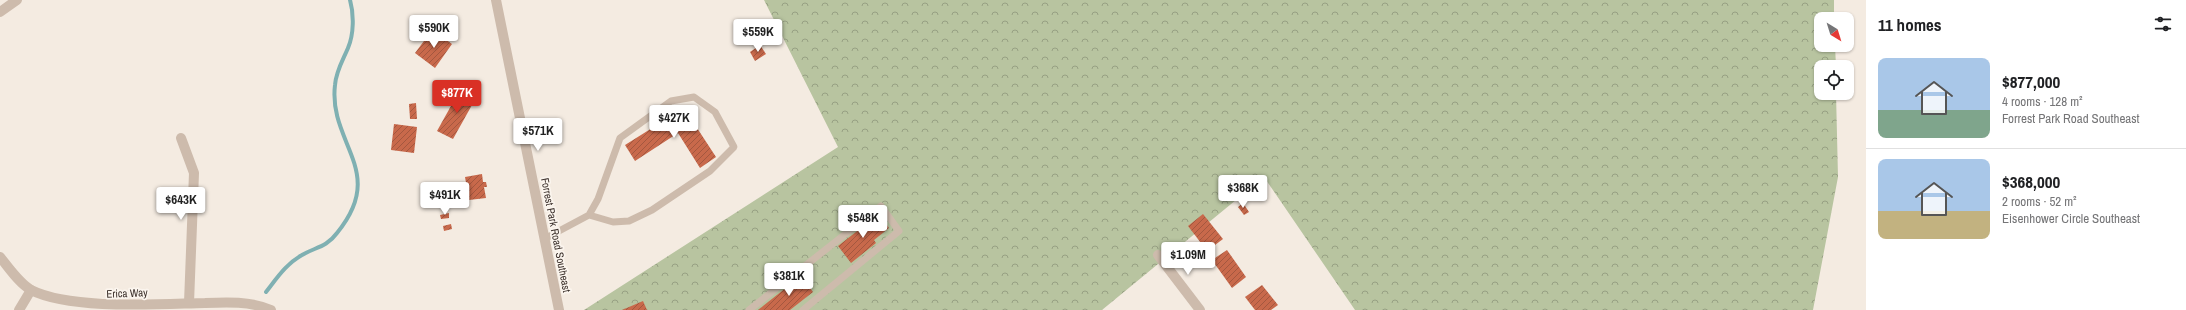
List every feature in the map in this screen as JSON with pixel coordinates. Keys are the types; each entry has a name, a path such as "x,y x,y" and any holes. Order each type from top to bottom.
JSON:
{"street":[{"path":"0,12 17,0"},
{"name":"Forrest Park Road Southeast","path":"496,0 558,310"},
{"path":"181,138 194,173 189,303"},
{"path":"1158,255 1200,310"},
{"name":"Erica Way","path":"0,257 11,271 31,290 64,303 98,306 233,302 271,310"},
{"path":"19,310 31,290"}],"lane":[{"path":"544,239 589,215 598,199 620,138 671,101 694,97 715,112 734,148 710,171 652,210 628,221 613,222 589,215"},
{"path":"749,310 881,206 899,231 803,310"}],"green space":[{"path":"764,0 1834,0 1834,12 1814,12 1814,52 1835,52 1836,60 1814,60 1814,100 1836,100 1838,177 1813,310 1355,310 1264,177 1102,310 584,310 838,147"}],"building":[{"path":"439,16 446,19 441,30 435,27"},
{"path":"430,33 436,37 438,34 452,44 435,68 415,53"},
{"path":"760,45 766,54 755,61 750,52"},
{"path":"461,88 477,96 453,139 437,131"},
{"path":"416,103 417,119 410,119 409,104"},
{"path":"684,108 716,157 700,168 678,133 635,161 625,145"},
{"path":"394,124 417,127 414,153 391,150"},
{"path":"482,174 483,182 486,182 487,187 484,187 486,198 469,200 465,177"},
{"path":"1243,203 1249,212 1244,215 1238,207"},
{"path":"449,213 449,218 441,219 440,215"},
{"path":"879,214 889,228 874,240 876,243 851,263 838,246"},
{"path":"1203,214 1223,239 1207,251 1188,226"},
{"path":"451,224 452,229 444,231 443,226"},
{"path":"1227,250 1246,277 1232,288 1212,260"},
{"path":"801,276 813,292 790,310 758,310"},
{"path":"1262,285 1278,305 1271,310 1255,310 1245,297"},
{"path":"643,301 647,310 622,310"}],"waterway":[{"path":"266,292 291,263 307,252 329,242 333,238 351,211 357,192 357,174 335,106 335,85 337,75 348,48 352,30 353,18 350,0"}]}
